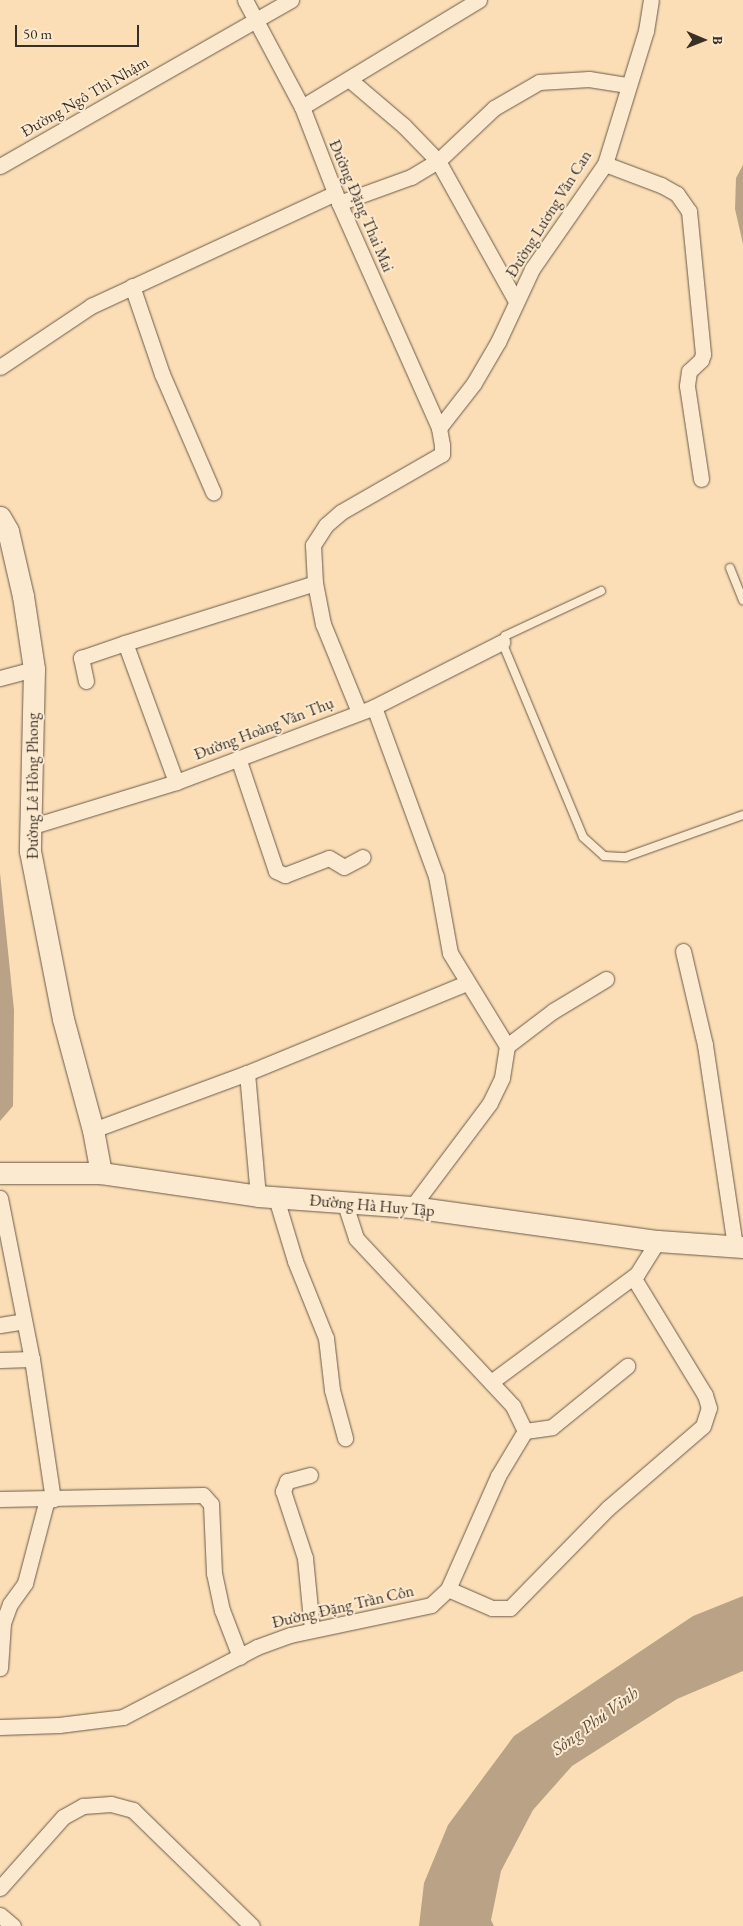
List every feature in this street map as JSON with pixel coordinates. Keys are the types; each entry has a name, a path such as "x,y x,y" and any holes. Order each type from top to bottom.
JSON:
{"main road":[{"name":"Đường Lê Hồng Phong","path":"0,516 8,531 22,596 34,669 30,850 63,1019 93,1130 100,1173"},
{"name":"Đường Hà Huy Tập","path":"0,1173 100,1173 267,1197 345,1204 412,1207 658,1241 739,1246"}],"street":[{"name":"Đường Đặng Thai Mai","path":"245,0 302,107 337,198 439,428"},
{"name":"Đường Ngô Thì Nhậm","path":"0,166 291,0"},
{"path":"302,107 350,80 479,0"},
{"name":"Đường Lương Văn Can","path":"439,428 474,383 498,342 532,270 605,164 646,31 651,0"},
{"path":"0,366 90,306 132,286 337,198 411,177 438,161 494,108 539,82 589,79 628,85"},
{"path":"350,80 404,126 438,161 516,301"},
{"path":"605,164 661,185 677,194 689,211 703,354 701,360 689,371 687,386 701,479"},
{"path":"132,286 162,374 213,492"},
{"path":"359,712 323,624 315,583 313,545 326,525 341,512 442,454 439,428"},
{"path":"86,681 81,658 315,583"},
{"name":"Đường Hoàng Văn Thụ","path":"30,827 176,782 374,707 502,642"},
{"path":"125,643 176,782"},
{"path":"0,678 34,669"},
{"path":"374,707 436,876 450,953 466,983 507,1046 502,1078 490,1103 412,1207"},
{"path":"238,758 276,871 285,875 329,858 344,867 363,857"},
{"path":"683,951 705,1045 739,1246"},
{"path":"507,1046 553,1011 606,979"},
{"path":"93,1130 247,1072 466,983"},
{"path":"247,1072 267,1197 326,1338 332,1390 345,1438"},
{"path":"0,1198 32,1359 50,1499 25,1583 10,1604 3,1623 0,1668"},
{"path":"345,1204 356,1238 513,1406 525,1431 552,1427 627,1366"},
{"path":"491,1382 633,1277 658,1241"},
{"path":"448,1589 492,1608 510,1608 608,1508 703,1426 709,1408 705,1395 633,1277"},
{"path":"0,1325 24,1321"},
{"path":"0,1360 32,1359"},
{"name":"Đường Đặng Trần Côn","path":"0,1727 59,1725 124,1718 240,1657 257,1646 312,1630 431,1605 448,1589 498,1476 525,1431"},
{"path":"310,1475 286,1481 282,1491 305,1558 312,1630"},
{"path":"0,1499 50,1499 195,1493 207,1498 212,1518 214,1573 222,1610 240,1657"},
{"path":"0,1888 63,1817 83,1806 111,1804 133,1810 252,1926"},
{"path":"0,1915 13,1926"}],"lane":[{"path":"730,568 743,600"},
{"path":"601,591 505,636 502,642 583,837 593,850 604,856 626,857 743,815"}],"water":[{"path":"743,165 743,244 735,209 736,178"},
{"path":"0,873 14,1010 13,1106 0,1121"},
{"name":"Sông Phú Vinh","path":"743,1596 743,1671 677,1699 572,1766 533,1810 501,1871 491,1920 494,1926 419,1926 424,1883 448,1825 514,1736 693,1616"}]}
